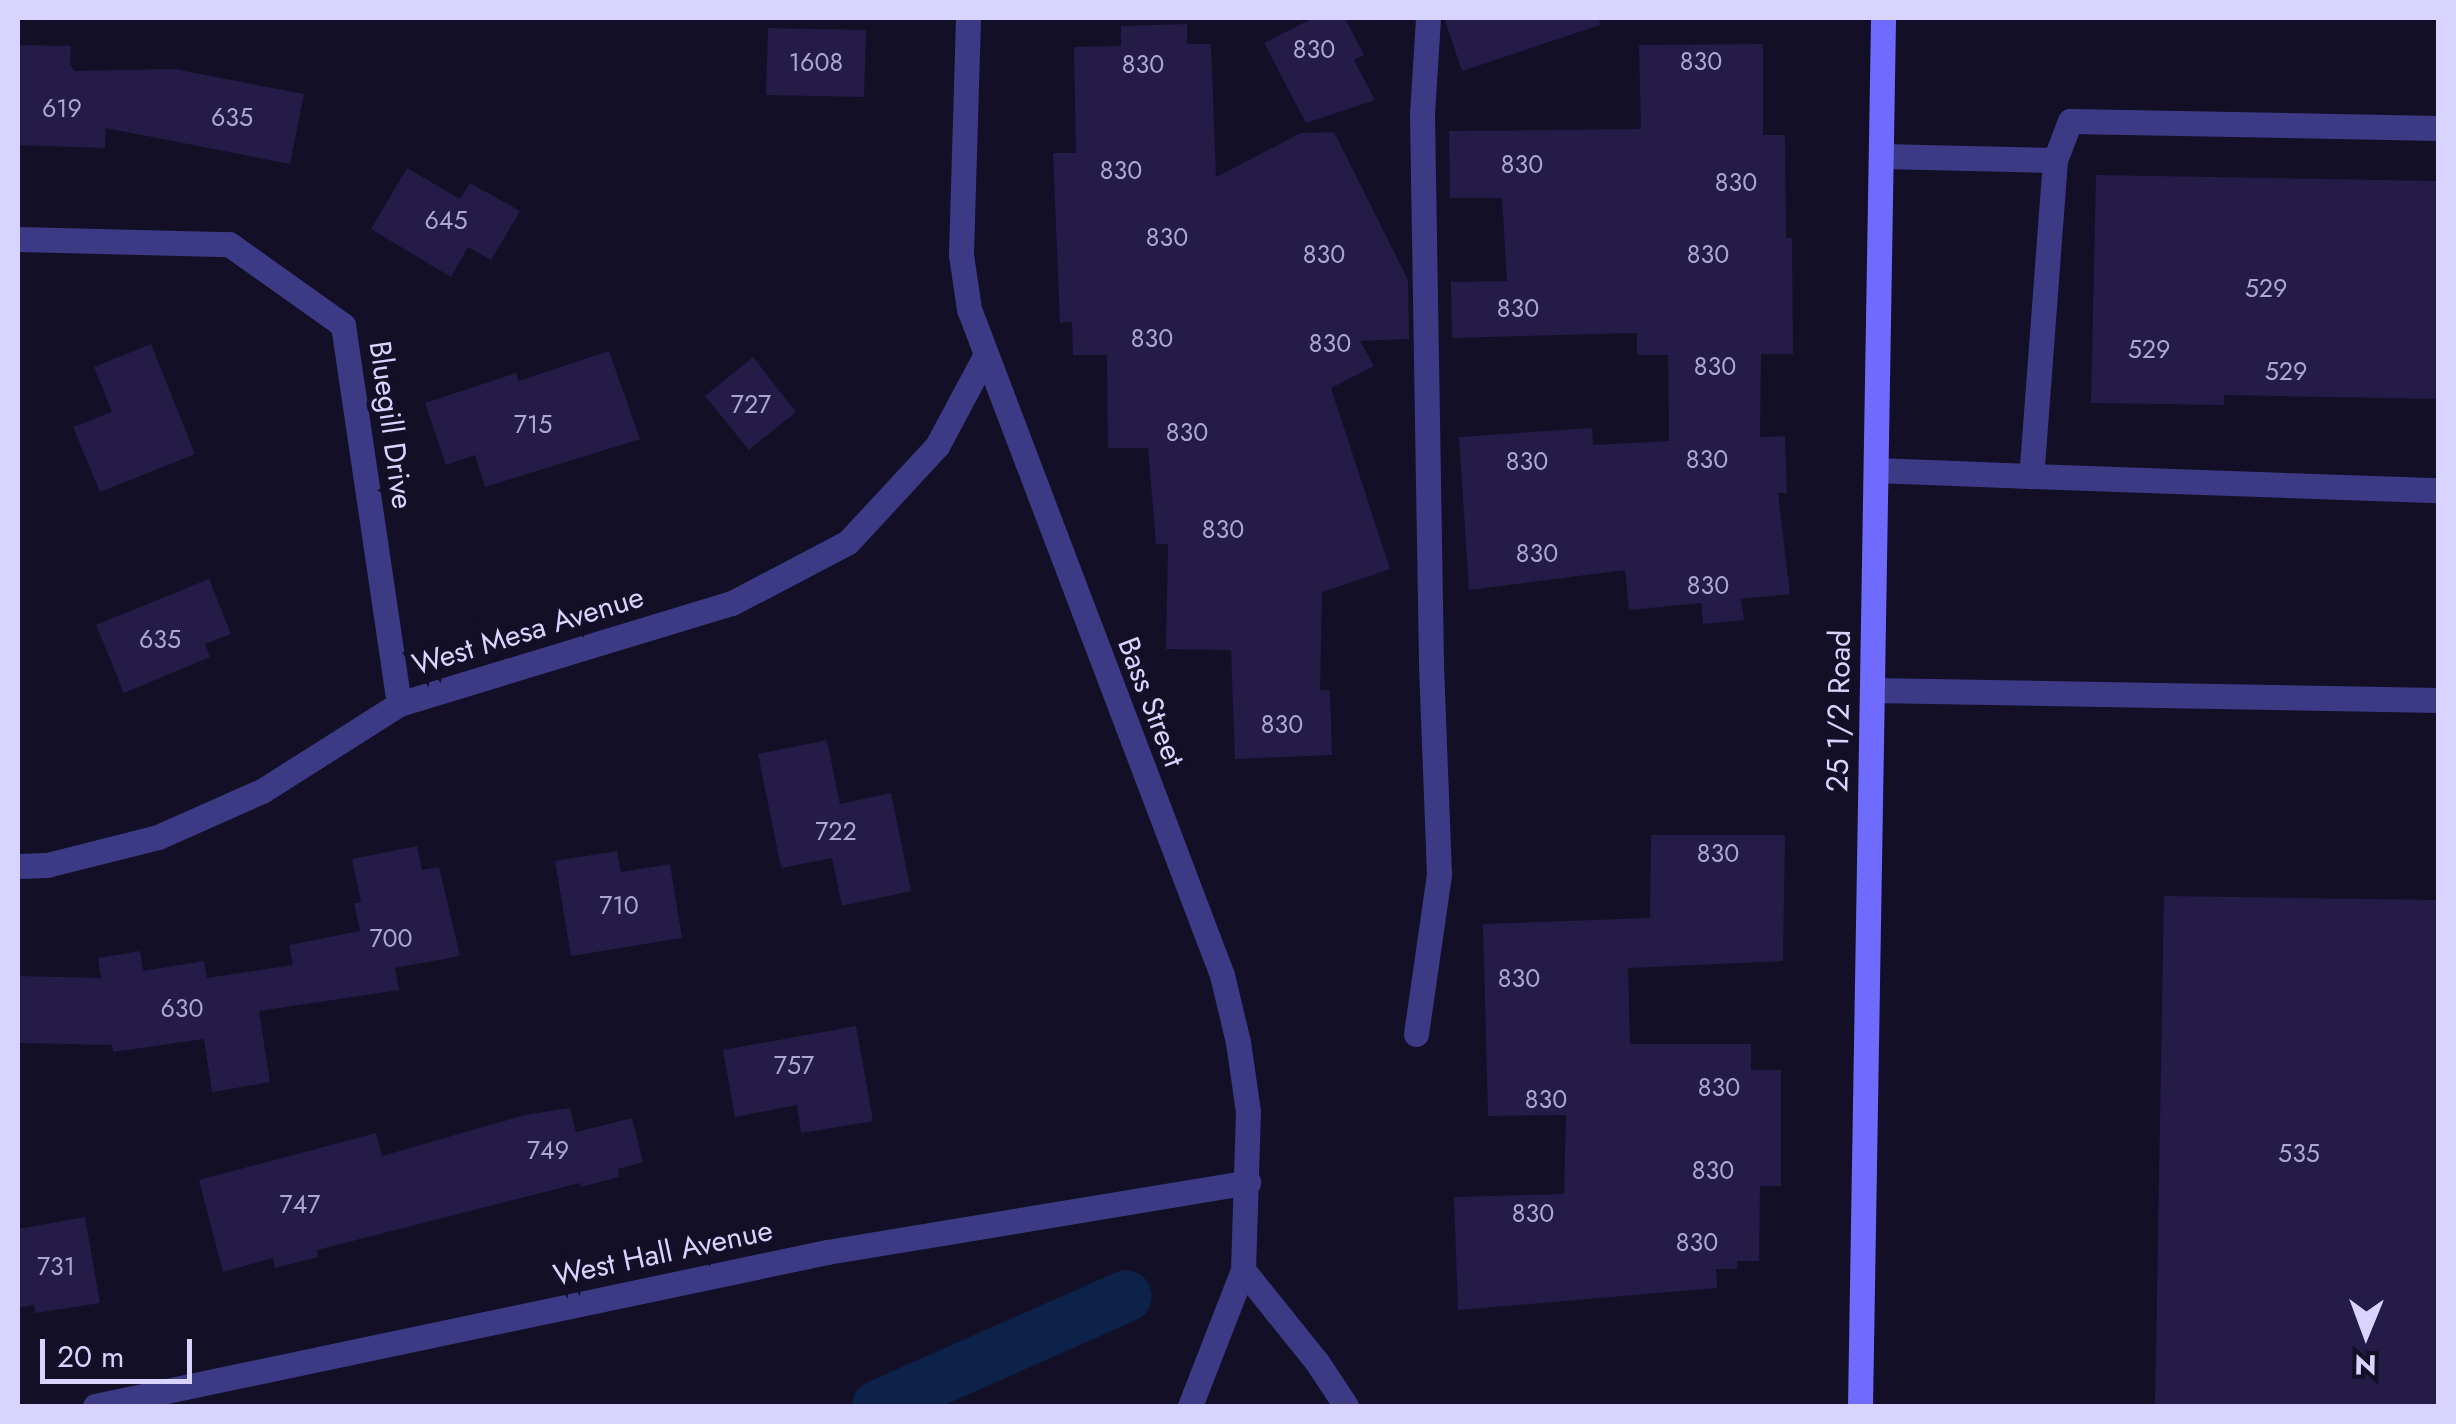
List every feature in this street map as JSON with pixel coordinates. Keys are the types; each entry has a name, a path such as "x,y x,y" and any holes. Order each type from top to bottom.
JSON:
{"street":[{"name":"Bass Street","path":"968,18 961,255 968,308 1222,975 1238,1042 1248,1111 1243,1270 1190,1406"},
{"path":"1416,1034 1439,874 1431,664 1422,114 1428,18"},
{"name":"25 1/2 Road","path":"1860,1406 1883,18"},
{"path":"2031,476 2055,160 2070,121 2438,128"},
{"path":"1881,156 2055,160"},
{"name":"Bluegill Drive","path":"18,239 230,244 343,325 400,704"},
{"name":"West Mesa Avenue","path":"18,866 47,864 158,837 262,791 400,704 732,603 848,542 937,446 984,358"},
{"path":"1876,470 2438,490"},
{"path":"1872,690 2438,700"},
{"name":"West Hall Avenue","path":"95,1406 827,1252 1248,1182"},
{"path":"1243,1270 1317,1362 1346,1406"}],"building":[{"path":"1313,18 1345,18 1364,55 1354,60 1375,100 1306,123 1264,43"},
{"path":"1444,18 1599,18 1600,25 1462,71"},
{"path":"1187,24 1187,44 1211,44 1216,177 1301,133 1334,132 1408,280 1409,339 1360,341 1374,366 1331,388 1390,569 1322,592 1320,690 1330,690 1332,755 1235,759 1231,650 1166,649 1168,544 1156,544 1148,448 1108,448 1107,355 1073,355 1072,322 1060,323 1053,153 1076,153 1074,47 1121,46 1121,26"},
{"path":"768,28 866,30 864,97 766,95"},
{"path":"1763,44 1763,135 1785,135 1786,238 1792,238 1793,354 1761,354 1760,437 1785,436 1787,493 1778,493 1790,594 1741,599 1744,620 1703,624 1701,603 1629,610 1625,570 1469,590 1459,437 1592,428 1593,445 1669,441 1668,355 1637,355 1637,333 1452,338 1451,282 1507,281 1502,198 1450,198 1449,131 1641,129 1639,45"},
{"path":"18,45 71,46 70,65 75,71 174,69 304,94 290,164 106,128 105,148 18,145"},
{"path":"407,168 460,199 470,183 520,211 491,260 468,247 451,277 371,229"},
{"path":"2096,175 2438,181 2438,399 2224,395 2224,405 2091,403"},
{"path":"151,344 195,454 100,492 73,427 112,412 94,367"},
{"path":"609,351 640,439 485,487 475,455 446,465 425,403 516,373 519,381"},
{"path":"753,357 796,412 749,450 705,396"},
{"path":"209,579 231,634 205,644 210,657 124,693 96,625"},
{"path":"827,740 840,804 891,793 911,891 842,906 832,858 781,868 758,754"},
{"path":"1651,835 1785,835 1783,961 1628,968 1630,1044 1751,1044 1751,1070 1781,1070 1781,1186 1760,1186 1759,1261 1737,1261 1737,1269 1716,1269 1717,1288 1458,1310 1454,1197 1564,1194 1566,1115 1488,1116 1483,924 1650,918"},
{"path":"417,846 422,870 439,867 460,956 395,968 399,990 259,1011 270,1082 212,1092 204,1039 113,1052 112,1045 18,1043 18,976 101,978 98,958 140,951 143,971 204,961 207,978 293,965 289,945 360,931 354,903 361,902 352,859"},
{"path":"617,851 621,872 670,864 682,938 571,956 555,861"},
{"path":"2164,896 2438,900 2438,1406 2155,1406"},
{"path":"856,1026 873,1121 801,1133 797,1105 735,1117 723,1050"},
{"path":"570,1108 576,1132 632,1118 643,1162 618,1169 619,1177 581,1187 580,1183 317,1250 318,1257 275,1268 273,1258 223,1272 199,1180 376,1133 382,1156 525,1115"},
{"path":"85,1217 100,1303 35,1313 34,1305 18,1308 18,1229"}],"waterway":[{"path":"878,1406 1126,1296"}]}
